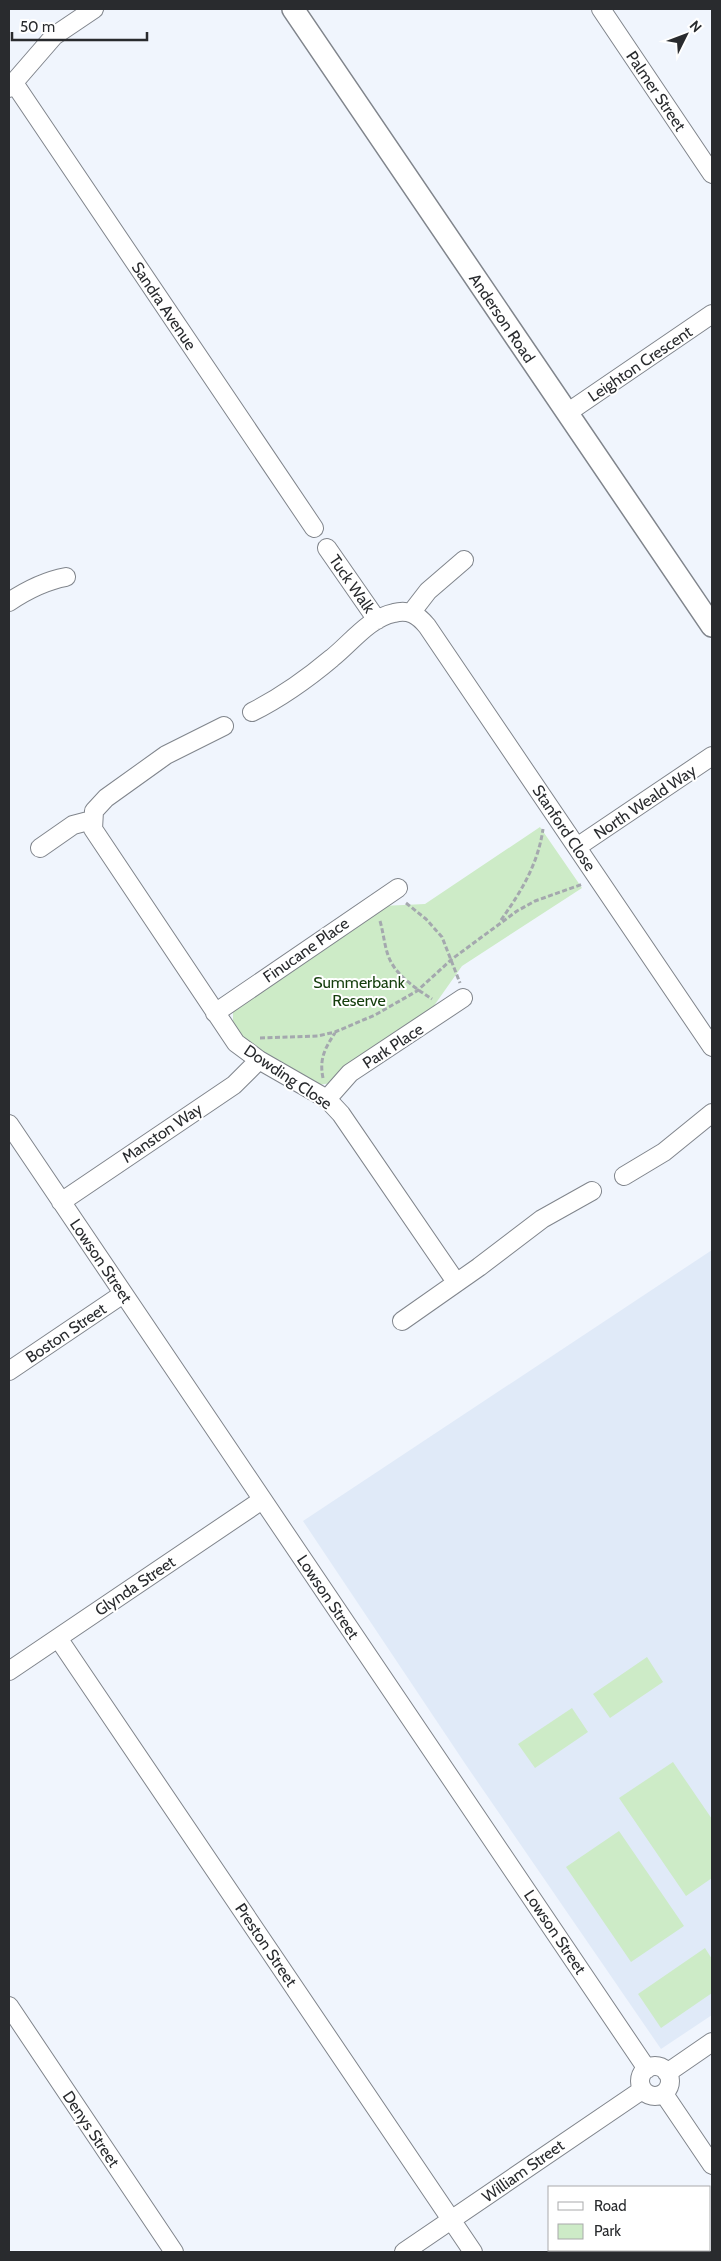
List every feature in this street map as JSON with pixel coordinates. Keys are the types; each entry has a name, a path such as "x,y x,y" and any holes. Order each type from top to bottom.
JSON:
{"street":[{"name":"Sandra Avenue","path":"94,9 54,36 11,86 314,528"},
{"name":"Anderson Road","path":"293,9 567,413 710,619"},
{"name":"Palmer Street","path":"601,9 712,174"},
{"name":"Leighton Crescent","path":"567,413 712,314"},
{"name":"Tuck Walk","path":"328,548 377,620"},
{"path":"252,712 310,676 377,620 393,613 412,612 428,591 464,560"},
{"path":"9,602 48,580 66,577"},
{"name":"Stanford Close","path":"412,612 428,626 712,1047"},
{"path":"40,848 74,825 92,820 99,805 140,772 166,755 224,726"},
{"name":"North Weald Way","path":"578,847 712,756"},
{"name":"Dowding Close","path":"92,820 96,836 236,1042 259,1060 327,1099 341,1114 456,1282"},
{"name":"Finucane Place","path":"215,1013 395,889"},
{"name":"Park Place","path":"327,1099 350,1073 464,998"},
{"name":"Manston Way","path":"61,1202 234,1085 259,1060"},
{"path":"624,1176 664,1152 712,1113"},
{"name":"Lowson Street","path":"9,1124 647,2069"},
{"path":"402,1321 542,1219 592,1192"},
{"name":"Boston Street","path":"9,1371 123,1294"},
{"name":"Glynda Street","path":"9,1671 262,1500"},
{"name":"Preston Street","path":"58,1638 473,2252"},
{"name":"Denys Street","path":"9,2006 174,2252"},
{"path":"667,2073 712,2042"},
{"path":"656,2066 667,2073 670,2082 664,2094 655,2096 642,2090 640,2081 647,2069 656,2066"},
{"name":"William Street","path":"404,2252 642,2090"},
{"path":"664,2094 712,2165"}],"path":[{"path":"499,922 527,880 540,845 543,830 556,817"},
{"path":"255,1039 300,1038 335,1032 375,1015 418,990 452,959 457,957 499,922 535,901 560,891 580,887 596,875"},
{"path":"395,889 442,937 452,959 464,998"},
{"path":"372,905 380,920 387,954 394,966 418,990 432,999 442,1013"},
{"path":"324,1080 321,1058 335,1032"}],"shaded area":[{"path":"712,1250 712,2015 661,2049 466,1765 303,1521"}],"green space":[{"name":"Summerbank Reserve","path":"540,827 582,888 462,966 431,1010 333,1083 317,1085 244,1041 233,1023 233,1012 240,1004 382,906 425,904"},
{"path":"647,1657 663,1682 610,1718 593,1694"},
{"path":"572,1708 588,1732 535,1768 518,1744"},
{"path":"673,1762 712,1819 712,1878 686,1896 619,1798"},
{"path":"619,1831 684,1926 631,1962 566,1867"},
{"path":"705,1948 712,1959 712,1993 661,2028 638,1994"}]}
